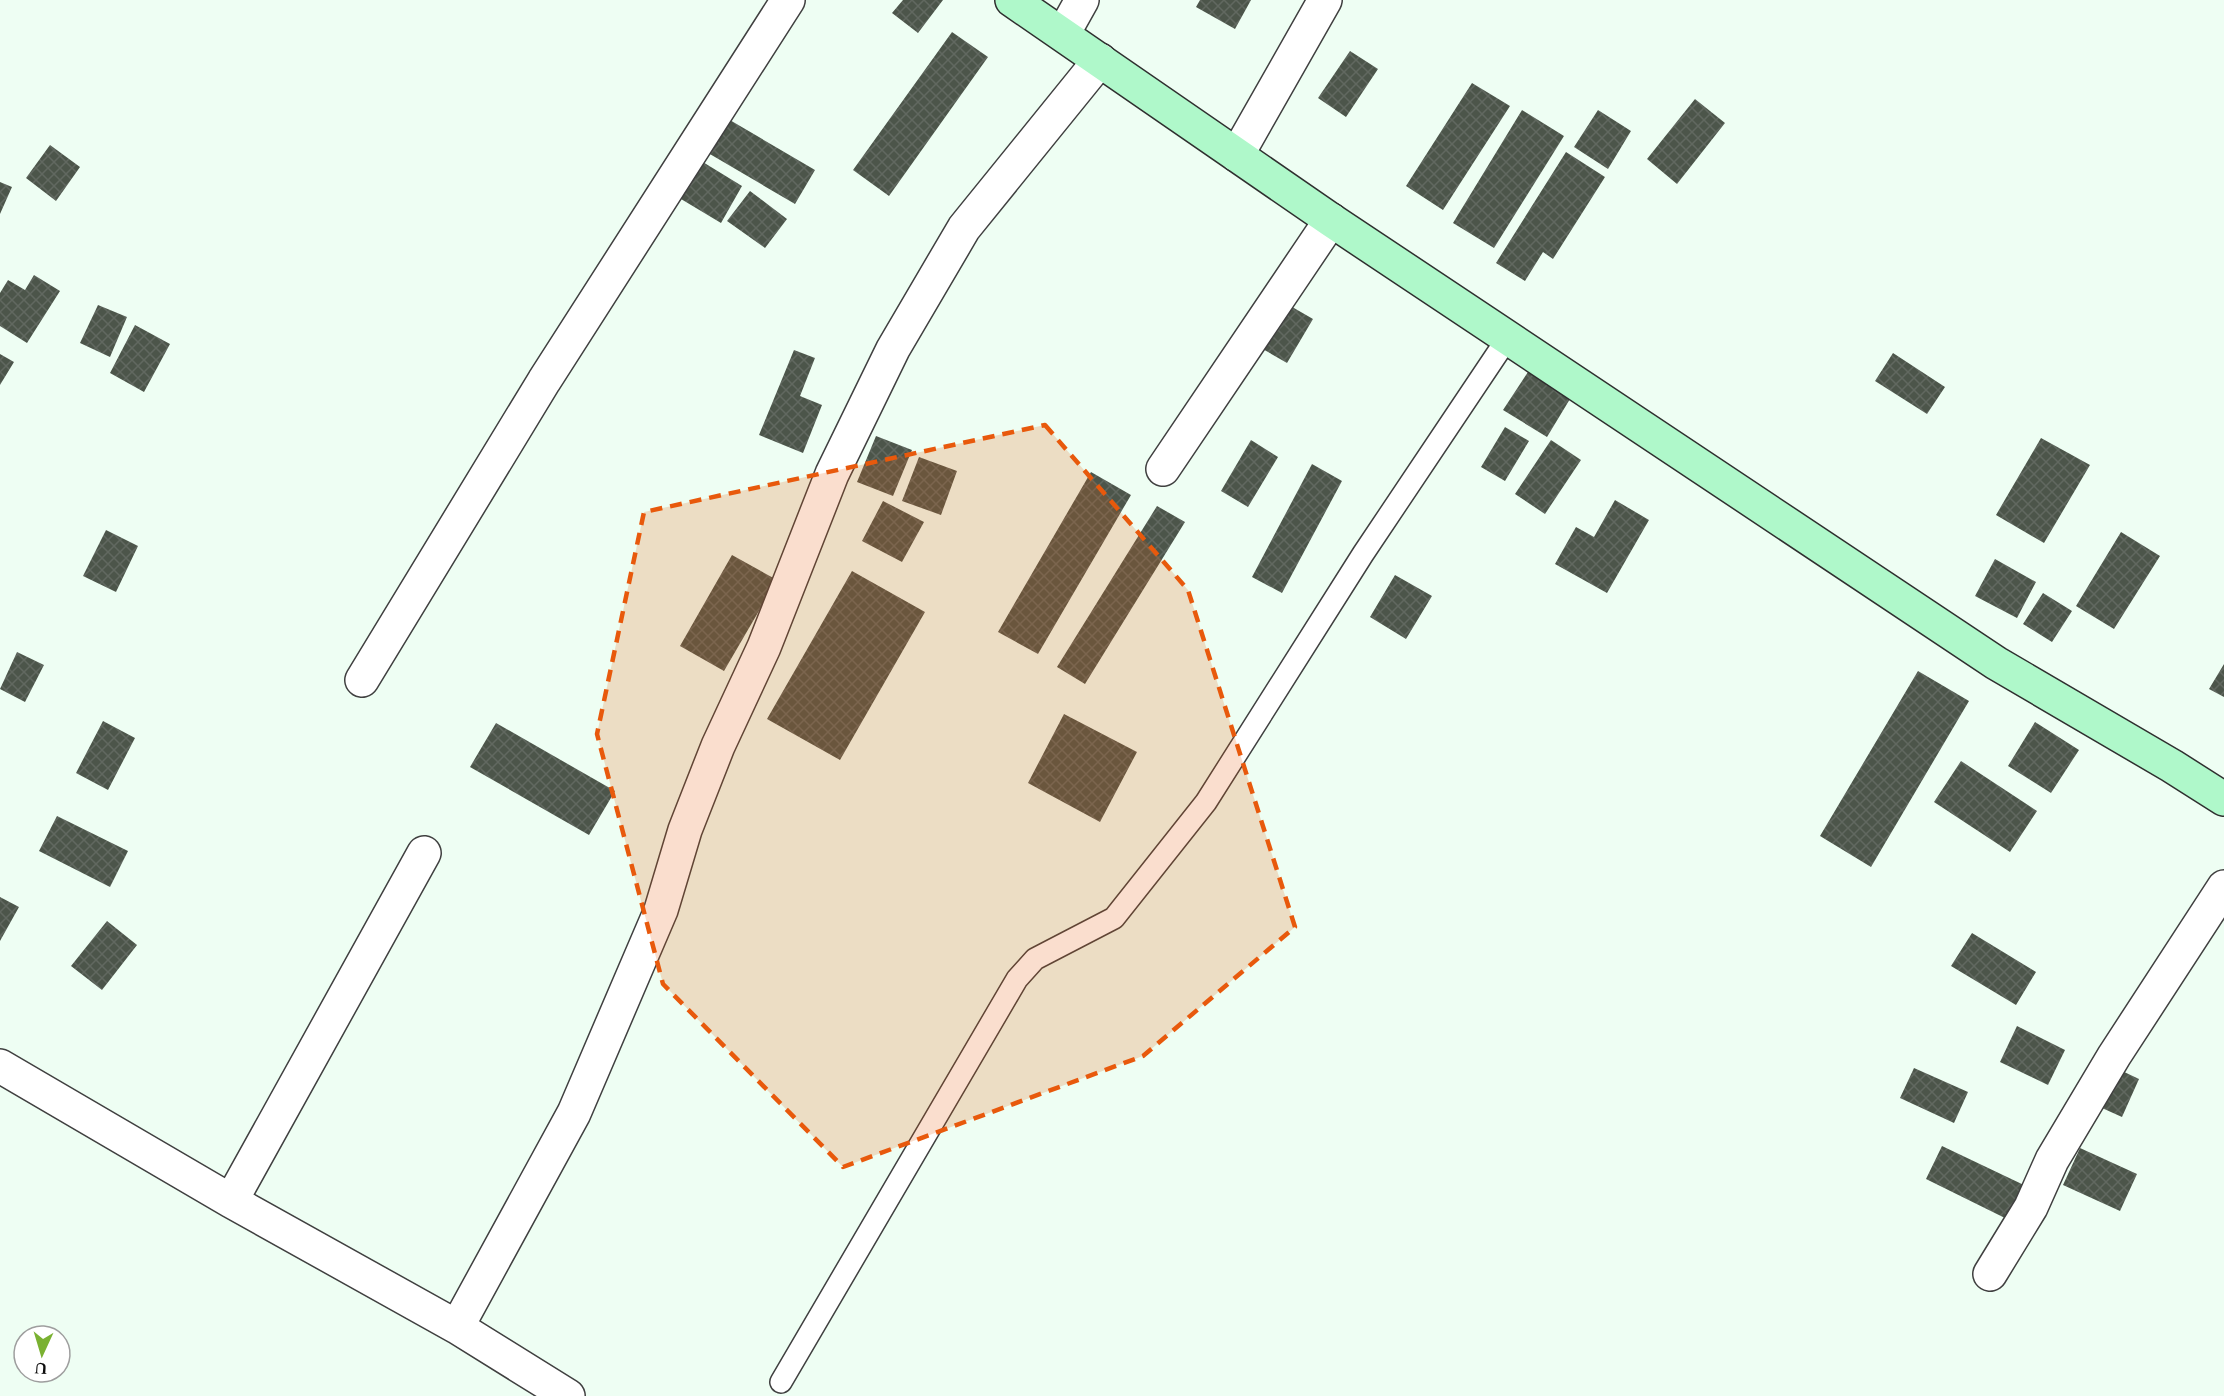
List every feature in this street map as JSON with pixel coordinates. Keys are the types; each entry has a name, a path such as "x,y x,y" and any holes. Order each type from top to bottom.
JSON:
{"street":[{"path":"363,680 544,381 788,0"},
{"path":"1012,0 1332,220 1996,663 2224,799"},
{"path":"1063,34 1082,0"},
{"path":"1238,155 1325,0"},
{"path":"457,1326 574,1113 661,910 685,830 718,746 764,647 832,474 893,349 964,228 1100,60"},
{"path":"1163,469 1332,220"},
{"path":"231,1201 424,853"},
{"path":"1990,1274 2031,1207 2052,1160 2114,1056 2224,887"},
{"path":"0,1067 231,1201 457,1326 568,1396"}],"lane":[{"path":"782,1382 1017,978 1035,959 1114,918 1206,802 1363,554 1509,336"}],"highlighted area":[{"path":"1045,425 1188,590 1295,927 1143,1056 843,1167 663,984 597,734 644,512"}],"building":[{"path":"903,0 943,0 918,33 892,13"},
{"path":"1200,0 1251,0 1235,29 1196,7"},
{"path":"952,32 988,57 889,196 853,170"},
{"path":"1350,51 1378,69 1346,117 1318,98"},
{"path":"1472,83 1510,106 1443,210 1406,186"},
{"path":"1695,99 1725,123 1677,184 1647,159"},
{"path":"1522,110 1564,136 1494,248 1453,223"},
{"path":"1598,110 1631,131 1608,169 1574,147"},
{"path":"723,116 815,170 795,204 703,150"},
{"path":"50,145 80,167 56,201 26,178"},
{"path":"1566,152 1605,177 1553,259 1543,252 1525,281 1496,263"},
{"path":"693,156 742,186 721,223 671,193"},
{"path":"0,182 12,187 0,214"},
{"path":"750,191 787,219 765,248 727,221"},
{"path":"34,275 60,291 27,343 0,326 0,293 8,280 25,290"},
{"path":"1287,304 1313,319 1287,363 1261,348"},
{"path":"98,305 127,317 110,357 80,343"},
{"path":"135,325 170,344 144,392 110,373"},
{"path":"794,350 815,358 800,396 822,405 803,453 759,435"},
{"path":"1893,353 1945,387 1927,414 1875,381"},
{"path":"0,354 14,362 0,385"},
{"path":"1528,372 1570,399 1547,437 1503,410"},
{"path":"1505,427 1529,441 1505,481 1481,467"},
{"path":"876,436 912,450 893,496 857,482"},
{"path":"2041,438 2090,465 2044,543 1996,515"},
{"path":"1251,440 1278,457 1248,507 1221,491"},
{"path":"1551,440 1581,460 1545,514 1515,494"},
{"path":"919,457 957,471 941,515 902,501"},
{"path":"1312,464 1342,481 1282,593 1252,577"},
{"path":"1091,472 1131,495 1038,654 998,632"},
{"path":"1615,500 1649,520 1607,593 1555,564 1576,527 1594,537"},
{"path":"883,501 924,522 902,562 862,541"},
{"path":"1157,506 1185,522 1085,684 1057,667"},
{"path":"106,530 138,546 116,592 83,576"},
{"path":"2121,532 2160,556 2114,629 2076,606"},
{"path":"732,555 777,580 724,671 680,646"},
{"path":"1995,559 2036,582 2017,618 1975,596"},
{"path":"852,571 925,612 840,760 767,719"},
{"path":"1395,575 1432,596 1406,639 1370,617"},
{"path":"2043,593 2072,611 2052,642 2023,624"},
{"path":"17,652 44,665 25,702 0,689"},
{"path":"2224,664 2224,697 2209,689"},
{"path":"1918,671 1969,701 1871,867 1820,836"},
{"path":"1064,714 1137,752 1100,822 1028,783"},
{"path":"103,721 135,738 108,790 76,773"},
{"path":"2035,722 2079,750 2051,793 2008,766"},
{"path":"496,723 615,791 589,835 470,767"},
{"path":"1961,761 2037,811 2010,852 1934,802"},
{"path":"57,816 128,851 110,887 39,851"},
{"path":"0,897 19,907 0,941"},
{"path":"107,921 137,945 102,990 71,966"},
{"path":"1972,933 2036,972 2016,1005 1951,966"},
{"path":"2017,1026 2065,1050 2048,1085 2000,1062"},
{"path":"1914,1068 1968,1092 1954,1123 1900,1098"},
{"path":"2120,1070 2139,1079 2122,1117 2102,1108"},
{"path":"1942,1146 2026,1186 2009,1220 1926,1179"},
{"path":"2080,1148 2137,1174 2120,1211 2063,1185"}]}
